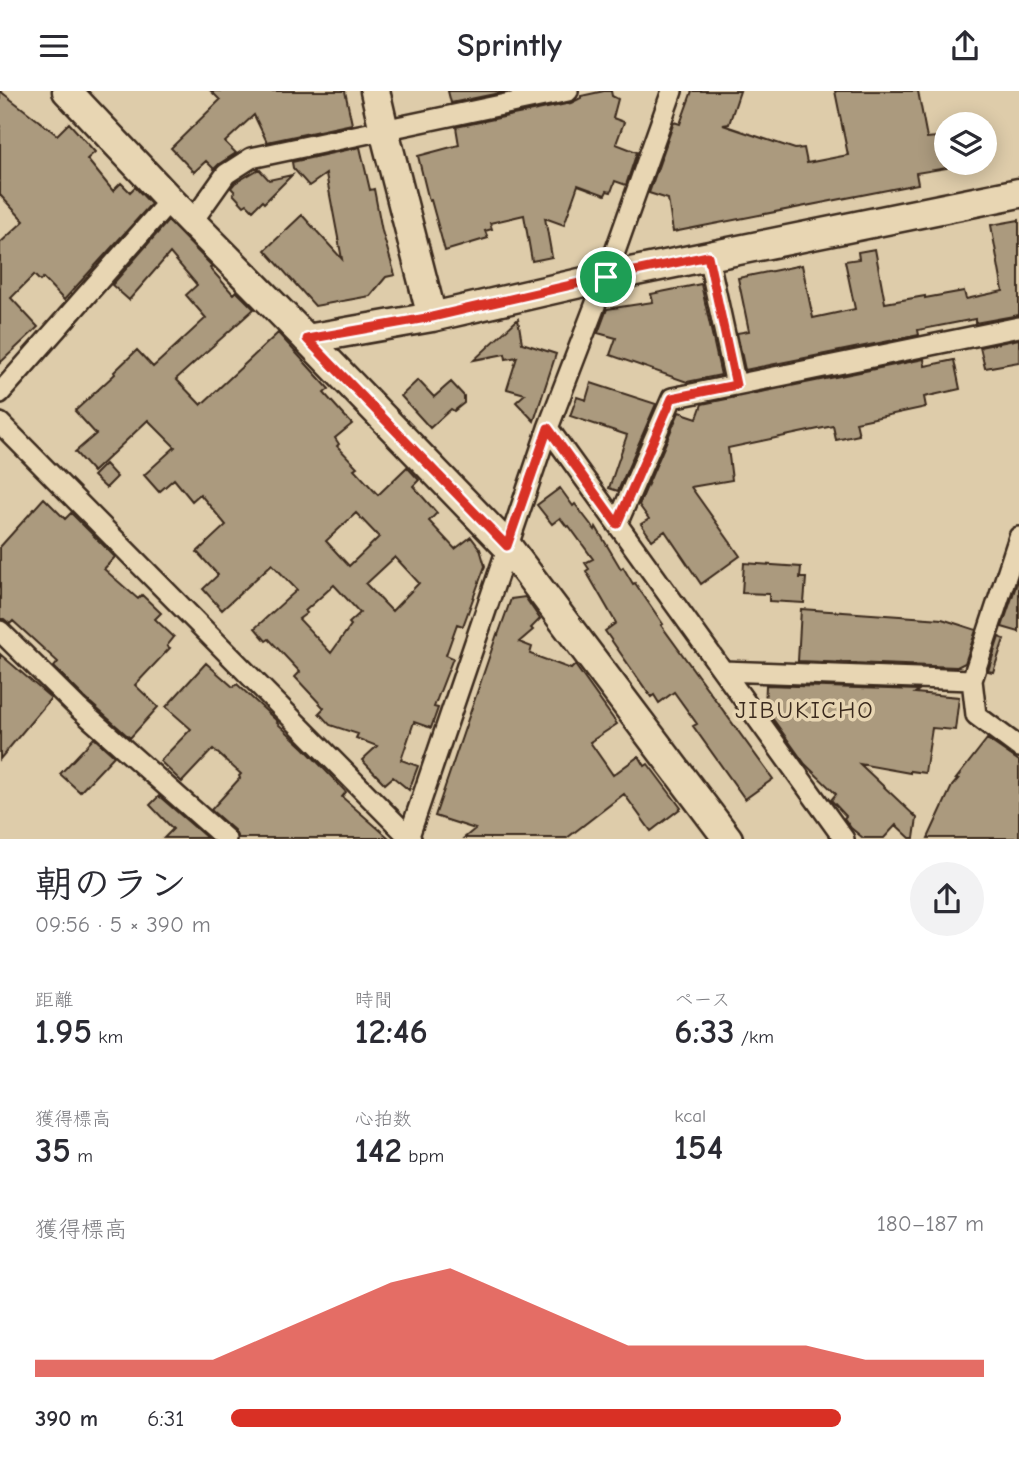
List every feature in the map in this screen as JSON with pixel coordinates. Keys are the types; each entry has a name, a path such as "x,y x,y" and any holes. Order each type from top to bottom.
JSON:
{"street":[{"path":"67,91 507,546 728,838"},
{"path":"376,91 432,317"},
{"path":"192,222 226,174 251,158 568,91"},
{"path":"0,423 409,838 548,428 606,277 672,91"},
{"path":"307,339 432,317 606,277 1019,193"},
{"path":"0,393 170,200"},
{"path":"708,256 736,385"},
{"path":"617,524 672,398 1019,327"},
{"path":"548,428 844,838"},
{"path":"1019,537 972,680 976,715 1019,747"},
{"path":"0,631 77,707 226,838"},
{"path":"723,671 972,680"}],"building":[{"path":"0,91 57,135 69,123 95,152 87,159 113,191 121,183 130,192 135,187 151,204 64,300 43,278 40,281 34,275 11,298 38,327 0,363 0,243 24,221 0,195"},
{"path":"211,91 345,91 352,124 267,142 254,115 225,142 236,153 214,169 206,161 194,172 171,148 220,100"},
{"path":"448,91 509,91 451,103"},
{"path":"611,91 612,96 618,99 613,118 624,122 616,144 637,152 626,185 615,181 611,192 607,191 605,195 578,185 564,225 545,218 552,257 532,261 524,215 490,223 492,229 485,231 488,238 445,251 418,156 459,145 456,127 571,103 581,96"},
{"path":"692,91 740,91 729,124 723,125 795,149 804,148 807,163 848,155 835,91 918,91 927,138 934,137 934,170 916,173 918,184 673,232 668,199 649,193 674,122 680,124"},
{"path":"360,147 370,190 374,189 382,231 395,275 386,277 370,296 315,306 265,250 302,215 342,259 326,174 309,186 293,168 292,162"},
{"path":"259,169 269,180 292,175 264,203 262,201 253,210 247,204 244,206 231,188"},
{"path":"1019,220 1019,315 975,323 975,319 918,330 919,335 745,370 737,333 749,331 738,278 802,265 813,318 855,309 845,261 859,259 858,252 875,249 885,303 964,291 966,299 1003,291 991,225"},
{"path":"168,221 212,266 210,268 233,294 236,291 254,309 176,379 201,405 278,333 329,389 324,393 352,424 335,438 339,444 337,446 378,495 407,467 419,480 413,486 437,513 429,521 455,549 471,537 480,549 485,566 463,626 457,624 446,655 453,658 434,707 438,708 431,728 414,722 401,760 418,766 409,790 393,777 385,784 362,760 377,746 356,738 358,734 330,725 319,713 324,708 295,677 300,672 255,628 297,590 272,564 222,610 203,589 218,575 197,552 226,525 200,494 192,501 174,479 159,492 144,475 175,447 148,420 93,472 75,452 96,434 75,411 137,350 153,367 206,318 186,295 197,285 170,253 129,300 112,285","holes":["356,513 379,537 349,566 326,541","395,557 419,583 392,611 366,584","334,585 360,613 349,623 351,625 331,653 299,619 307,613 305,611"]},
{"path":"701,284 721,375 687,382 610,355 616,338 598,333 607,309 653,302 651,294"},
{"path":"518,319 522,343 556,354 534,421 516,402 525,394 507,389 517,357 506,359 505,354 474,360"},
{"path":"1019,339 1019,362 985,368 980,347"},
{"path":"924,359 925,366 954,360 960,389 924,397 926,407 856,422 859,435 836,440 833,426 728,448 732,480 691,487 740,556 701,584 665,531 652,540 641,524 649,519 639,505 679,412 697,418 702,404"},
{"path":"418,380 434,397 451,382 464,396 464,403 454,411 451,409 430,428 401,396"},
{"path":"591,383 656,404 618,491 609,488 627,435 570,416 577,397 586,400"},
{"path":"105,464 117,477 106,488 93,476"},
{"path":"560,488 595,530 596,527 621,569 623,567 633,584 635,583 663,624 661,625 773,779 745,799 693,726 697,724 674,692 659,703 654,695 651,697 605,631 616,623 586,571 589,569 585,563 593,559 569,526 560,518 552,524 537,505"},
{"path":"44,498 65,519 71,513 115,557 104,569 138,599 142,595 161,613 155,619 174,637 167,646 170,648 135,685 158,707 130,738 54,667 58,662 13,621 10,624 0,619 0,547"},
{"path":"744,563 801,567 800,578 806,578 804,603 769,601 769,594 742,593"},
{"path":"1019,577 1019,632 1002,627"},
{"path":"525,597 540,619 531,628 533,630 519,642 532,647 530,654 571,669 575,665 617,724 590,742 613,775 639,756 681,808 651,831 624,794 567,838 464,838 475,829 435,816 511,599"},
{"path":"801,609 942,619 976,630 965,663 957,667 798,661"},
{"path":"999,637 1004,639 993,672 988,671"},
{"path":"0,654 51,698 0,759"},
{"path":"206,663 233,687 237,684 278,722 346,792 342,797 389,838 238,838 234,830 211,810 241,774 213,749 182,782 160,761 191,729 166,707"},
{"path":"766,685 919,690 915,693 959,697 955,730 932,728 925,773 860,764 917,818 914,838 910,838 896,825 884,838 863,838 851,828 844,818 846,816 831,800 836,794 805,764 765,708"},
{"path":"94,738 114,756 80,792 60,774"},
{"path":"987,739 1019,761 1019,838 928,838 956,779"},
{"path":"159,796 207,838 164,838 173,829 150,805"}],"district":[{"name":"JIBUKICHO","path":"805,710"}],"route":[{"path":"708,256 736,385 672,398 617,524 548,428 507,546 307,339 432,317 606,277 708,256"}]}
